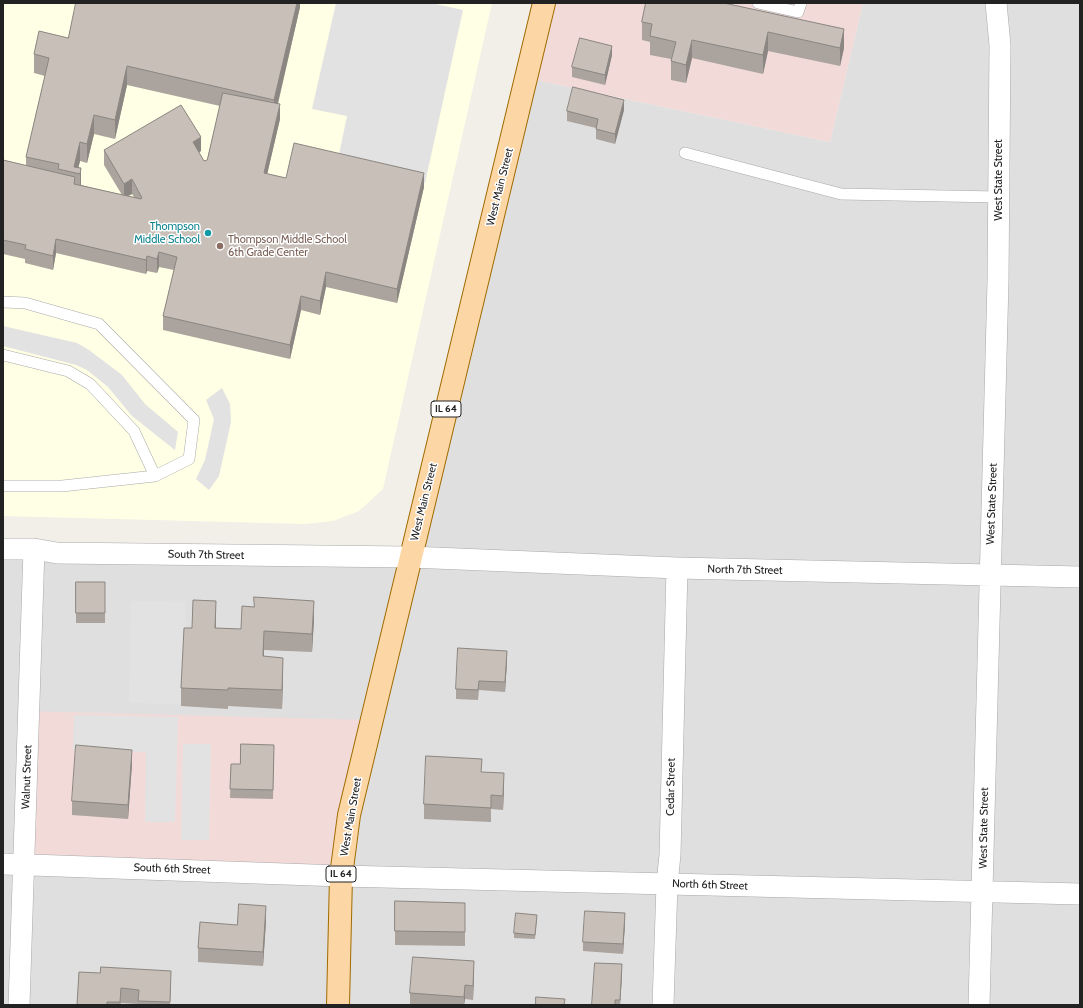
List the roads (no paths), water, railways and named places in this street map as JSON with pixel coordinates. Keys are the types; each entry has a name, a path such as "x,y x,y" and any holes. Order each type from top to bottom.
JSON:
{"main road":[{"name":"West Main Street","path":"338,1005 341,876 348,815 544,3"}],"street":[{"name":"West State Street","path":"978,1005 990,575 998,197 1000,45 996,3"},
{"name":"South 7th Street","path":"3,549 34,549 57,553 410,557"},
{"name":"Walnut Street","path":"19,1005 25,864 34,549"},
{"name":"North 7th Street","path":"410,557 677,568 1080,577"},
{"name":"Cedar Street","path":"663,1005 667,884 670,855 677,568"},
{"name":"South 6th Street","path":"3,864 341,876"},
{"name":"North 6th Street","path":"341,876 1080,894"}],"lane":[{"path":"758,3 798,12 801,3"},
{"path":"685,153 841,194 998,197"},
{"path":"3,302 25,303 99,324 194,420 189,459 155,476 62,486 3,486"},
{"path":"3,355 68,371 90,384 134,431 155,476"}],"place":[{"name":"Thompson Middle School","path":"208,233"},
{"name":"Thompson Middle School 6th Grade Center","path":"220,246"}]}
